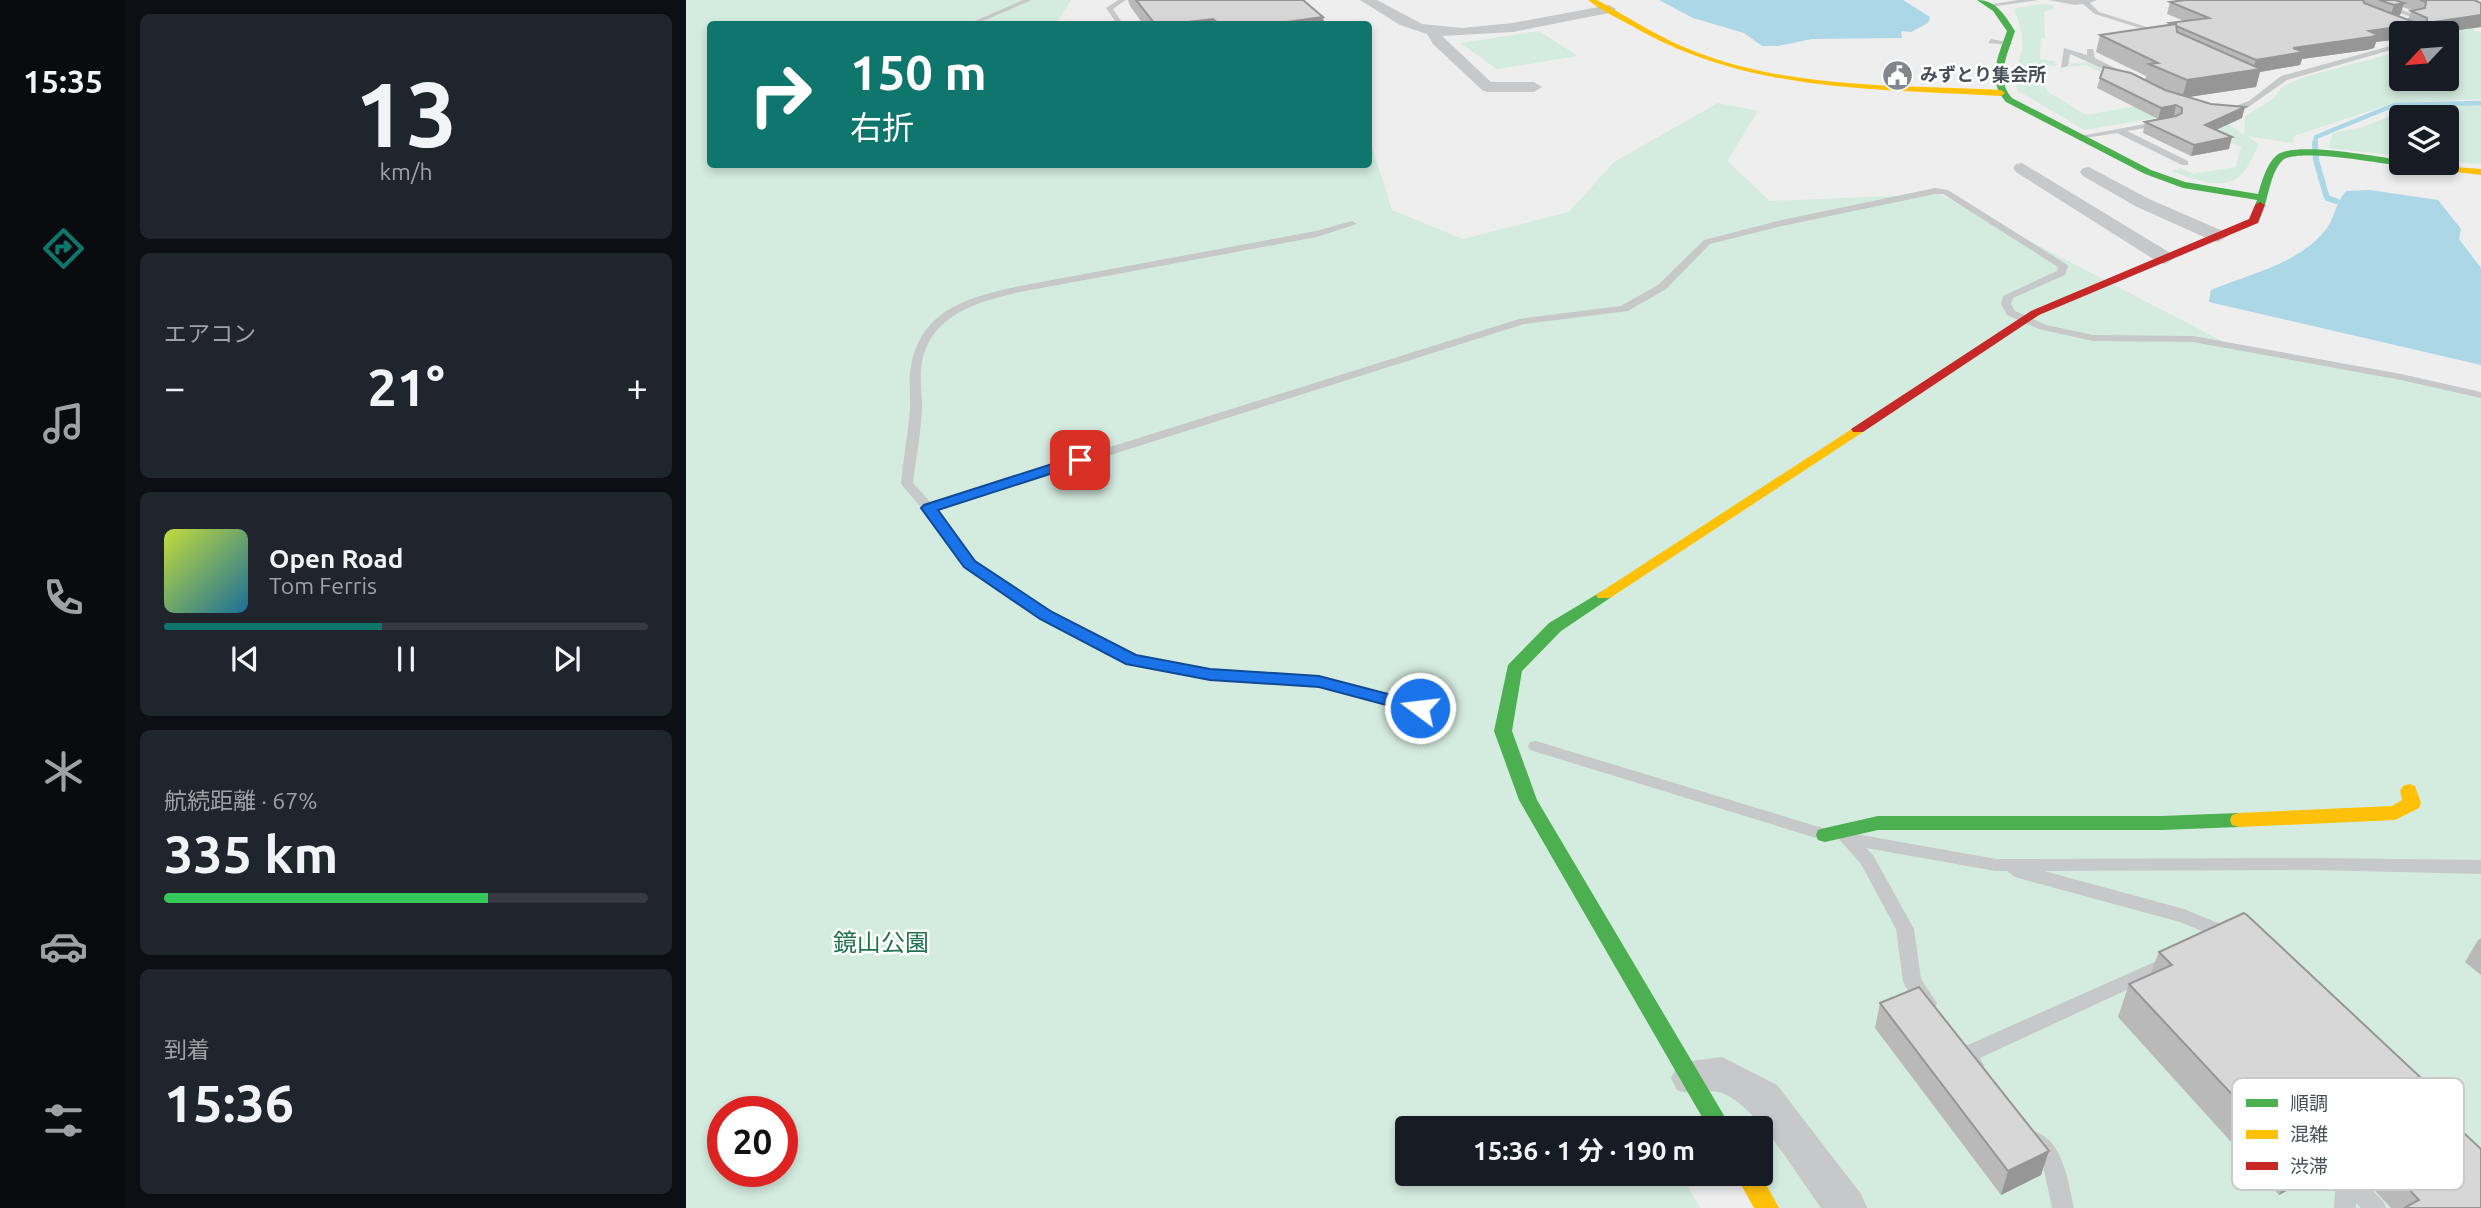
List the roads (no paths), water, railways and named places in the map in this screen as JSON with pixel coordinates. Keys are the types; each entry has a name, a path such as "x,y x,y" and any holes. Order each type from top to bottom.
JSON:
{"street":[{"path":"1367,0 1407,23 1432,31 1478,32 1609,9"},
{"path":"1592,0 1695,54 1746,69 1826,80 2001,93 2020,107 2148,172 2183,184 2263,198"},
{"path":"1985,3 2011,31 1996,80 2001,93"},
{"path":"1432,31 1438,41 1487,87 1534,87"},
{"path":"1713,1116 1528,800 1503,731 1514,668 1555,627 2035,313 2254,221 2276,162 2284,153 2304,152 2389,162"},
{"path":"2022,168 2165,258"},
{"path":"2459,170 2481,172"},
{"path":"2089,172 2143,203 2218,236"},
{"path":"1825,835 1878,823 2161,823 2395,813 2412,803 2409,791"},
{"path":"1691,1078 1722,1074 1763,1097 1846,1208"},
{"path":"1754,1186 1767,1208"}],"lane":[{"path":"978,21 1029,0"},
{"path":"1118,21 1109,9 1123,0"},
{"path":"1985,3 2036,0"},
{"path":"2051,0 2090,1 2099,15 2147,28 2145,32 2132,35"},
{"path":"2378,0 2390,4 2383,5 2418,17 2399,20"},
{"path":"2060,11 2064,9 2061,2"},
{"path":"1990,41 2009,43"},
{"path":"2215,110 2249,107 2269,87 2284,78 2389,48"},
{"path":"2064,66 2067,50 2091,55 2137,81"},
{"path":"1979,69 1998,71"},
{"path":"2258,82 2269,87"},
{"path":"2079,137 2174,121"},
{"path":"2118,131 2185,163"},
{"path":"929,508 1492,330 1545,318 1624,309 1662,287 1707,242 1782,223 1935,191 1945,192 2063,266 2061,273 2008,296 2006,303 2011,313 2043,327 2093,338 2193,339 2401,377 2481,396"},
{"path":"1352,223 1317,234 1020,289 989,296 948,313 934,323 926,334 916,367 915,428 907,484 929,508 970,564 1046,615 1132,660 1210,674 1319,682 1445,715"},
{"path":"1536,746 1825,835 1996,865 2184,916 2235,938 2198,950 1962,1050 1983,1076"},
{"path":"1847,839 1867,860 1905,929 1912,981 1935,1013"},
{"path":"1996,865 2481,867"},
{"path":"2026,1129 2052,1161 2063,1208"},
{"path":"2345,1208 2346,1190"},
{"path":"2358,1190 2375,1208"}],"water":[{"path":"1659,0 1903,0 1930,17 1928,23 1911,32 1901,31 1902,38 1812,39 1778,46 1762,46 1744,33 1693,18"},
{"path":"2370,190 2438,200 2461,229 2459,239 2481,268 2481,365 2209,302 2211,290 2271,268 2312,244 2327,228 2346,191"}],"waterway":[{"path":"2315,144 2316,137 2394,105 2481,103"},
{"path":"2315,144 2316,160 2327,198 2336,201"}],"place":[{"name":"みずとり集会所","path":"1897,75"}],"park label":[{"name":"鏡山公園","path":"881,943"}]}
